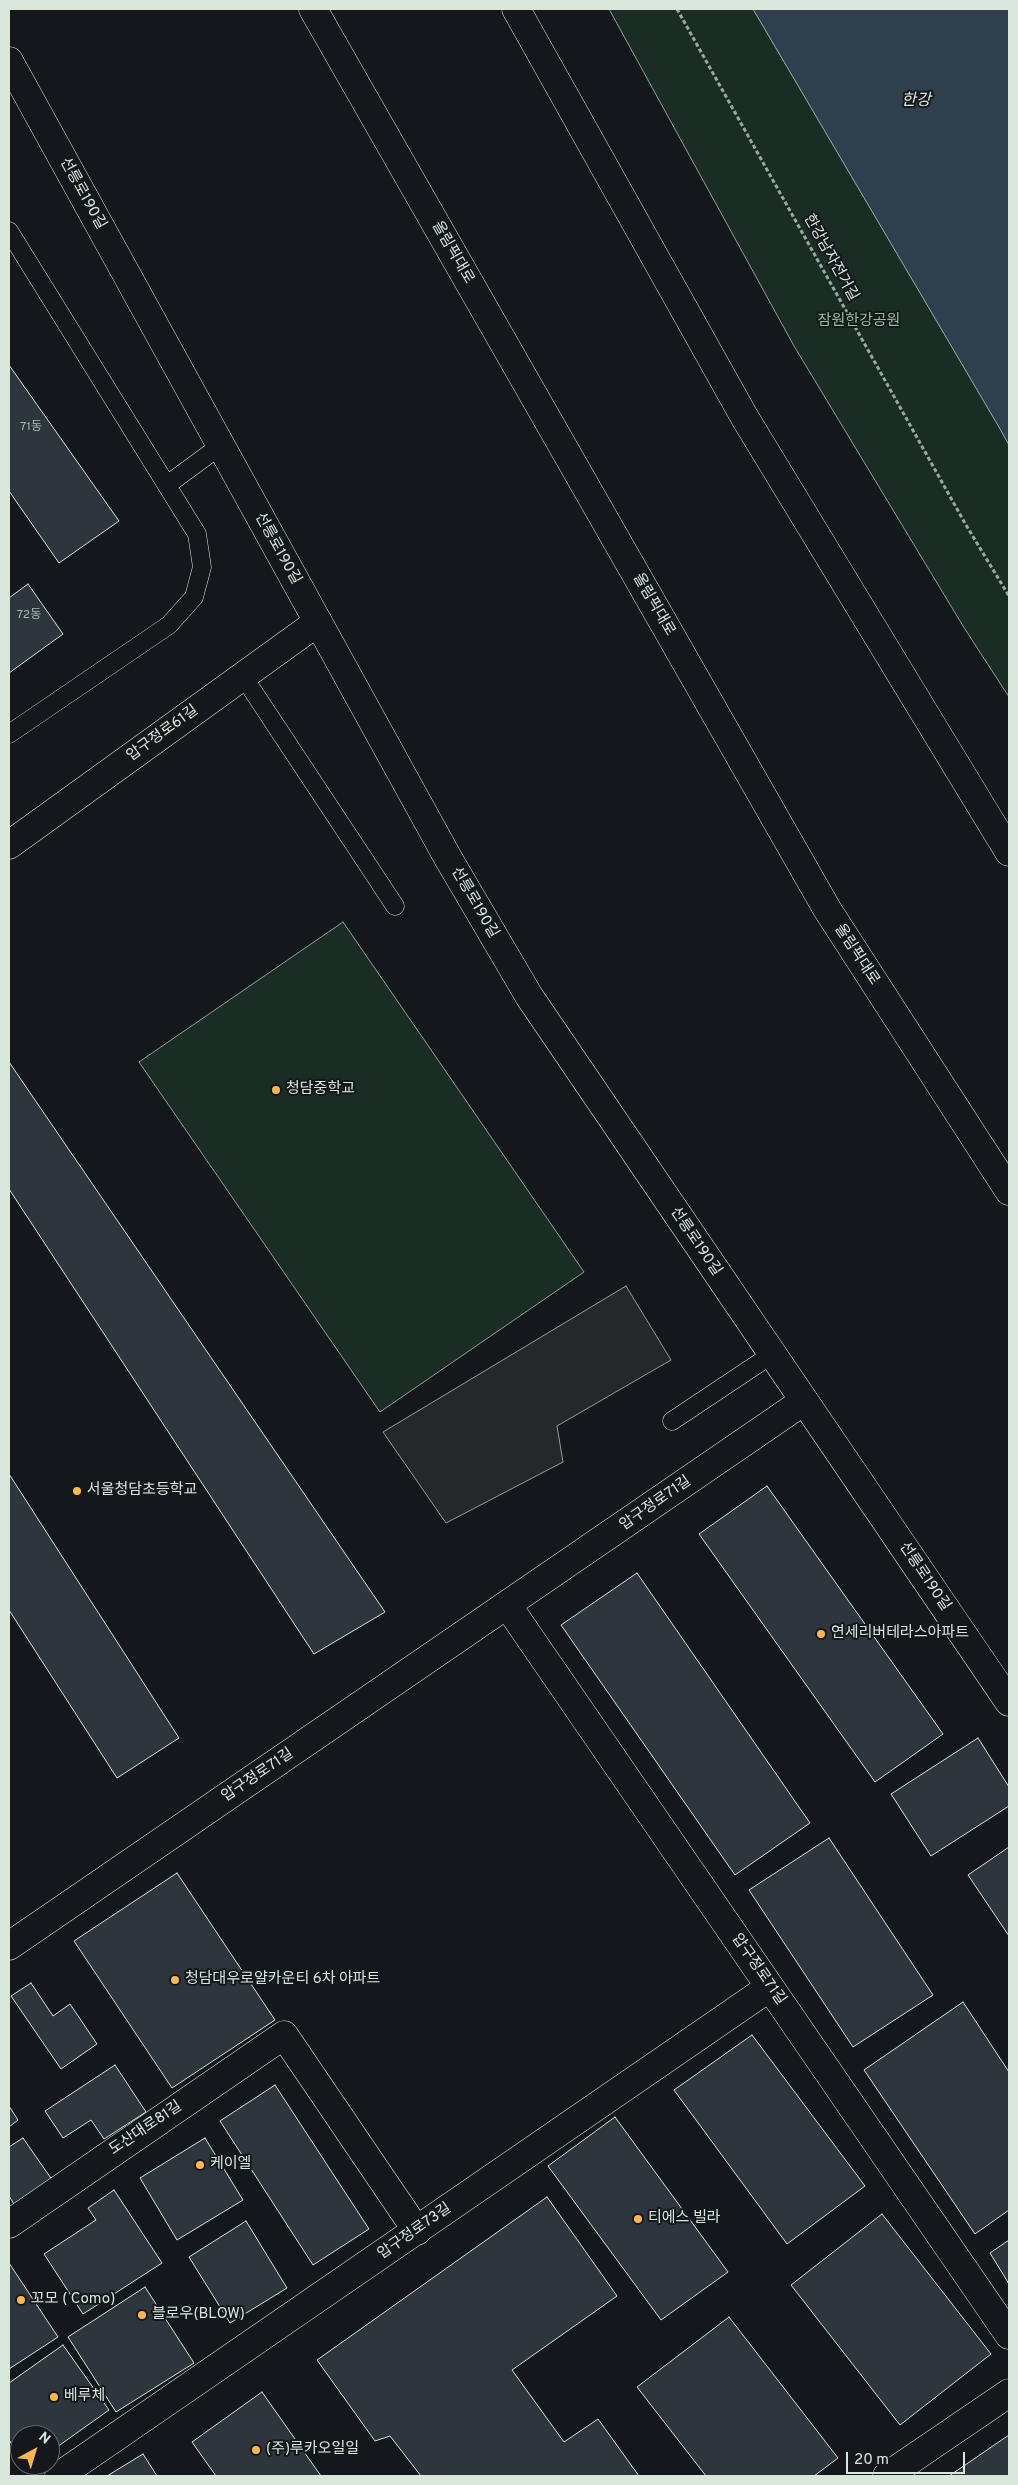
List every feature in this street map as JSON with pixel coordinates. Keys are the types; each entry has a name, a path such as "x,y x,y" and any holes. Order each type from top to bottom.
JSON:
{"main road":[{"name":"올림픽대로","path":"313,9 826,909 1009,1191"},
{"path":"516,9 745,418 1009,852"},
{"name":"선릉로190길","path":"9,61 448,858 529,996 771,1355 1009,1702"},
{"name":"압구정로61길","path":"9,845 318,622"},
{"name":"압구정로71길","path":"9,1946 508,1606 804,1401"},
{"name":"압구정로71길","path":"508,1606 1009,2335"},
{"name":"압구정로73길","path":"59,2476 770,1987"},
{"name":"도산대로81길","path":"9,2224 284,2035 417,2231"},
{"path":"887,2476 1009,2393"}],"lane":[{"path":"9,231 197,534 202,567 194,597 169,625 9,734"},
{"path":"166,485 220,446"},
{"path":"243,676 395,906"},
{"path":"672,1421 771,1355"}],"path":[{"name":"한강남자전거길","path":"677,9 966,524 1009,596"}],"green space":[{"name":"잠원한강공원","path":"609,9 753,9 999,427 1009,445 1009,697 963,626 794,346"},
{"path":"343,922 584,1272 380,1412 139,1062"}],"shaded area":[{"path":"626,1286 671,1360 557,1426 563,1462 446,1523 383,1432"}],"water":[{"name":"한강","path":"753,9 1009,9 1009,445 999,427"}],"building":[{"path":"9,365 119,521 59,563 9,491"},
{"path":"28,584 63,634 9,673 9,598"},
{"path":"9,1062 385,1612 314,1654 9,1189"},
{"path":"9,1474 179,1738 117,1778 9,1610"},
{"name":"연세리버테라스아파트","path":"767,1486 943,1734 875,1782 699,1534"},
{"path":"637,1573 810,1823 735,1875 561,1625"},
{"path":"978,1738 1009,1787 1009,1806 931,1856 891,1794"},
{"path":"829,1838 933,1995 853,2047 749,1890"},
{"path":"1009,1847 1009,1936 968,1875"},
{"name":"청담대우로얄카운티 6차 아파트","path":"177,1873 275,2020 172,2088 74,1941"},
{"path":"31,1983 53,2016 70,2004 97,2044 61,2069 11,1996"},
{"path":"963,2002 1009,2072 1009,2210 975,2234 864,2070"},
{"path":"752,2035 865,2186 787,2244 674,2090"},
{"path":"115,2065 146,2112 104,2139 91,2120 63,2138 45,2111"},
{"path":"275,2085 369,2229 313,2265 220,2121"},
{"path":"9,2106 18,2120 9,2127"},
{"name":"티에스 빌라","path":"615,2117 728,2272 661,2320 548,2166"},
{"path":"23,2138 55,2184 17,2209 9,2196 9,2147"},
{"path":"205,2138 243,2200 177,2240 140,2178"},
{"path":"114,2190 162,2263 83,2314 44,2254 96,2220 88,2208"},
{"path":"547,2197 617,2296 512,2370 564,2442 598,2419 639,2476 421,2476 390,2436 375,2441 317,2360"},
{"path":"882,2214 991,2354 900,2425 791,2285"},
{"path":"246,2221 287,2288 230,2323 189,2257"},
{"path":"1009,2240 1009,2284 990,2253"},
{"name":"꼬모 ( Como)","path":"9,2263 58,2337 9,2369"},
{"path":"145,2287 194,2363 116,2412 68,2337"},
{"path":"729,2317 838,2458 814,2476 706,2476 637,2387"},
{"name":"베루체","path":"63,2345 109,2410 60,2445 60,2425 10,2425 10,2441 9,2383"},
{"path":"262,2392 321,2476 216,2476 192,2442"},
{"path":"1009,2435 1009,2476 949,2476"},
{"path":"143,2454 157,2476 107,2476"}],"place":[{"name":"청담중학교","path":"276,1090"},
{"name":"서울청담초등학교","path":"77,1491"},
{"name":"연세리버테라스아파트","path":"821,1634"},
{"name":"청담대우로얄카운티 6차 아파트","path":"175,1980"},
{"name":"케이엘","path":"200,2165"},
{"name":"티에스 빌라","path":"638,2219"},
{"name":"꼬모 ( Como)","path":"21,2300"},
{"name":"블로우(BLOW)","path":"142,2315"},
{"name":"베루체","path":"54,2397"},
{"name":"(주)루카오일일","path":"256,2450"}]}
